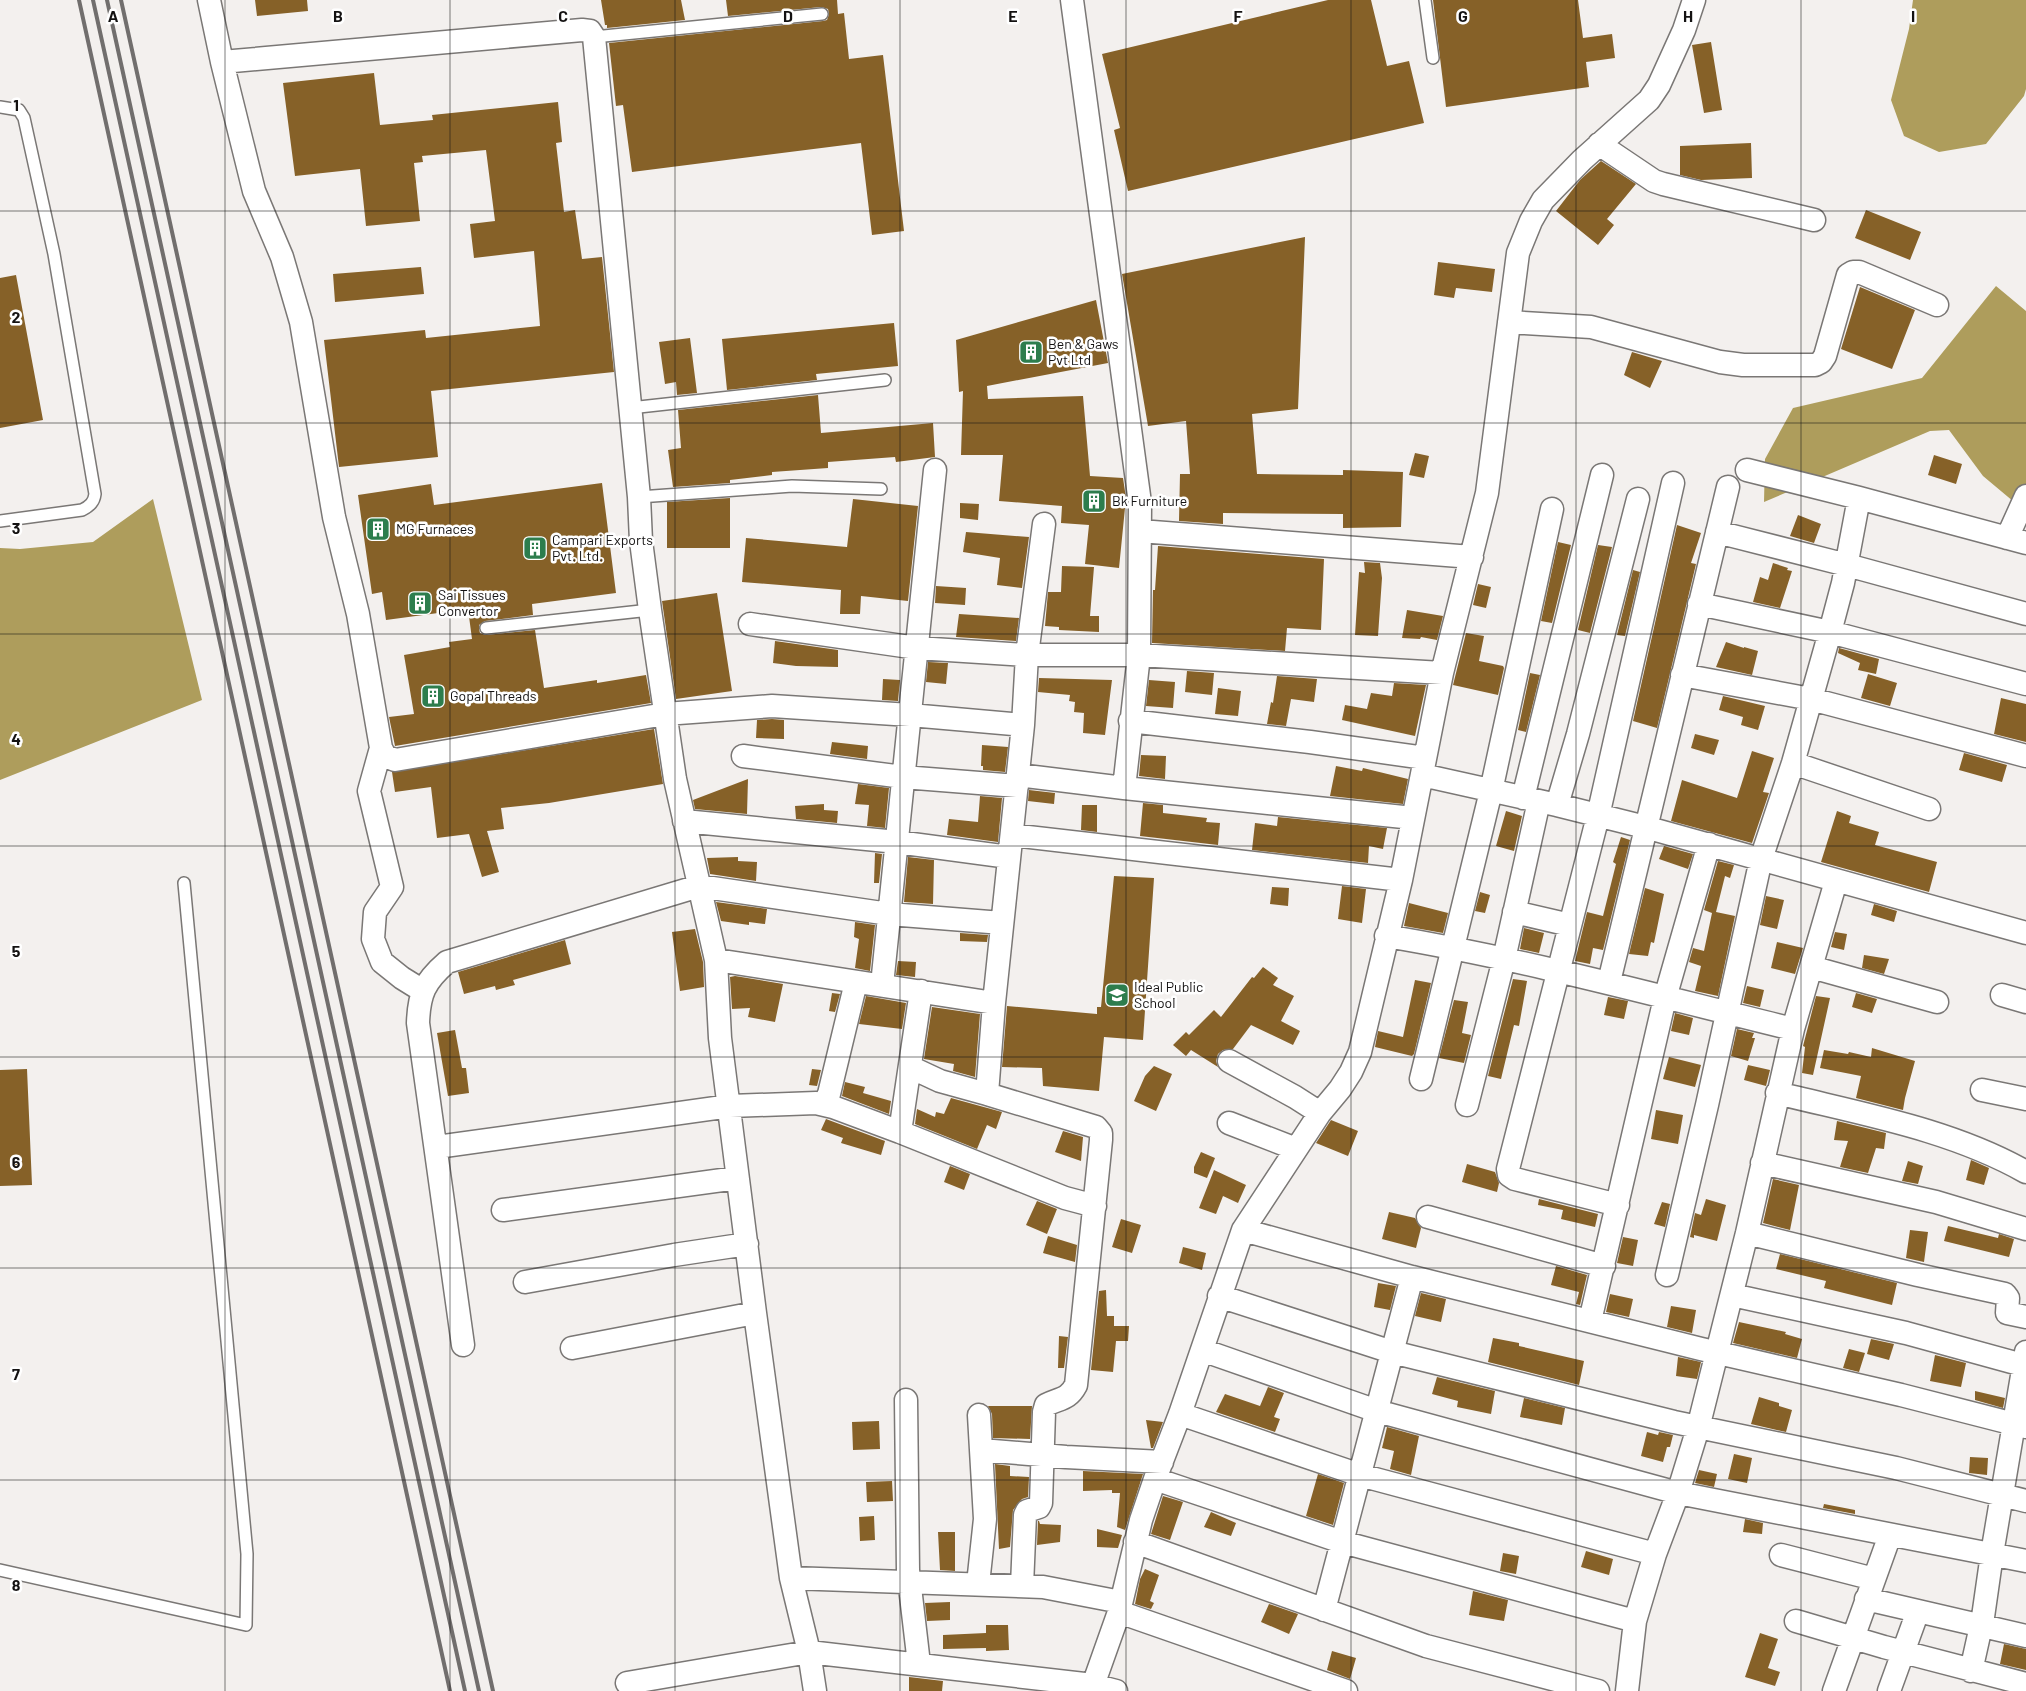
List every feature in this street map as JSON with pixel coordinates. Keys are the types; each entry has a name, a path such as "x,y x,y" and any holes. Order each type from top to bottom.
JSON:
{"street":[{"path":"209,0 222,62 254,191 282,257 301,322 334,517 358,614 381,748 385,756 395,760 665,714 772,706 910,715 1023,726"},
{"path":"1072,0 1140,503 1139,655 1130,721 1124,788"},
{"path":"1092,1688 1120,1607 1135,1542 1158,1470 1180,1414 1243,1230 1320,1113 1340,1090 1360,1052 1400,880 1442,673 1488,493 1518,253 1530,221 1544,200 1582,160 1649,100 1659,85 1684,30 1694,0"},
{"path":"222,62 582,30 590,31 594,37 639,498 641,541 650,610 675,779 716,960 720,1038 755,1313 791,1578 809,1652 815,1691"},
{"path":"1599,144 1654,181 1814,220"},
{"path":"1509,322 1591,327 1720,362 1789,367 1815,365 1821,362 1825,356 1848,275 1853,272 1859,272 1937,305"},
{"path":"882,985 936,470"},
{"path":"1747,470 2016,540 2026,496"},
{"path":"1468,1105 1540,801 1602,474"},
{"path":"1618,1205 1515,1179 1509,1175 1508,1169 1598,816 1673,483"},
{"path":"1609,982 1728,487"},
{"path":"1667,1275 1762,860 1793,763 1830,632 1847,565 1859,498"},
{"path":"1540,801 1578,734 1638,499"},
{"path":"1421,1079 1491,791 1552,509"},
{"path":"987,1094 994,1002 1023,726 1027,655 1044,524"},
{"path":"1140,531 1472,557"},
{"path":"1717,532 2026,614"},
{"path":"1699,604 1830,632 2026,684"},
{"path":"750,624 917,648 1027,655 1139,655 1442,673"},
{"path":"1682,675 1811,699 2026,756"},
{"path":"1130,721 1310,742 1424,767 1491,791 1540,801 1709,844 2026,934"},
{"path":"381,748 370,791 392,887 375,912 373,939 382,962 402,978 423,991"},
{"path":"743,756 903,777 1017,781 1124,788 1413,818"},
{"path":"1793,763 1929,809"},
{"path":"684,821 897,842 1010,846 1400,880"},
{"path":"1590,1321 1665,998 1709,844"},
{"path":"1627,1691 1635,1621 1655,1554 1678,1493 1698,1428 1747,1233 1777,1093 1793,1029 1836,881"},
{"path":"463,1345 418,1023 419,1000 423,991 434,973 447,962 699,886 889,914 1002,923"},
{"path":"1514,912 1570,925"},
{"path":"1386,936 1453,947 1609,982 1665,998 1793,1029"},
{"path":"716,960 994,1002"},
{"path":"1811,967 1937,1002"},
{"path":"824,1104 829,1094 856,982"},
{"path":"900,1132 921,991"},
{"path":"2002,995 2026,1002"},
{"path":"1229,1061 1320,1113"},
{"path":"910,1067 940,1081 1096,1127 1101,1133 1076,1385 1072,1393 1066,1398 1046,1405 1044,1412 1041,1503 1039,1507 1027,1511 1025,1515 1022,1586"},
{"path":"1982,1090 2026,1100"},
{"path":"1777,1093 1936,1133 2005,1160 2026,1172"},
{"path":"436,1147 730,1106 824,1104 900,1132 1047,1192 1095,1206"},
{"path":"1229,1123 1296,1148"},
{"path":"1762,1163 1936,1202 2026,1229"},
{"path":"504,1210 737,1178"},
{"path":"1428,1217 1604,1266"},
{"path":"1243,1230 1412,1277 1717,1353 1901,1395 2020,1425"},
{"path":"1747,1233 1918,1275 2005,1294 2008,1298 2007,1313 2026,1317"},
{"path":"525,1282 747,1244"},
{"path":"1324,1610 1412,1277"},
{"path":"1732,1295 2025,1361 2020,1425 2002,1495 1981,1625 1971,1671"},
{"path":"1219,1296 1392,1352 1698,1428 1896,1468 2026,1501"},
{"path":"572,1348 755,1313"},
{"path":"1202,1350 1377,1411 1678,1493 2026,1561"},
{"path":"906,1400 910,1583 919,1664"},
{"path":"1180,1414 1360,1475 1655,1554"},
{"path":"978,1584 985,1519 979,1415"},
{"path":"981,1450 1042,1455 1158,1470 1342,1542 1635,1621"},
{"path":"1834,1691 1890,1535"},
{"path":"1135,1542 1426,1646 1598,1691"},
{"path":"1781,1555 1870,1589 1918,1611 2026,1636"},
{"path":"791,1578 1043,1587 1120,1607 1346,1691"},
{"path":"1889,1691 1918,1611"},
{"path":"1796,1621 1971,1671 2026,1684"},
{"path":"627,1683 809,1652 919,1664 1116,1691"}],"lane":[{"path":"1425,0 1434,58"},
{"path":"594,37 822,14"},
{"path":"0,107 20,110 24,118 54,254 95,494 94,501 82,510 0,522"},
{"path":"630,408 885,380"},
{"path":"639,498 792,486 881,489"},
{"path":"486,628 650,610"},
{"path":"0,1570 246,1625 247,1554 184,883"}],"shaded area":[{"path":"1913,0 2026,0 2026,89 2024,96 1986,144 1939,152 1904,136 1891,100 1909,29"},
{"path":"1996,286 2026,311 2026,512 1983,476 1949,430 1930,431 1764,502 1765,459 1793,408 1922,378"},
{"path":"153,499 202,700 0,780 0,548 20,549 93,542"}],"building":[{"path":"255,0 307,0 308,11 257,16"},
{"path":"601,0 681,0 685,20 607,28"},
{"path":"726,0 837,0 838,14 844,13 849,59 883,55 904,231 872,235 861,143 632,172 623,105 616,106 609,43 823,21 827,20 829,14 828,9 821,7 728,16"},
{"path":"1328,0 1371,0 1387,66 1409,61 1424,123 1128,191 1114,130 1120,128 1102,54"},
{"path":"1433,0 1578,0 1583,38 1612,34 1615,58 1586,62 1589,87 1446,107"},
{"path":"1711,42 1722,110 1704,113 1692,45"},
{"path":"374,73 380,125 433,120 432,115 558,102 562,142 556,143 564,212 575,210 582,259 602,257 614,372 431,391 438,457 339,467 324,340 425,330 426,338 540,326 534,251 474,258 470,224 495,221 486,150 422,156 423,162 414,163 420,221 366,226 360,169 295,176 283,83"},
{"path":"1751,143 1752,178 1701,180 1680,175 1680,146"},
{"path":"1601,161 1636,184 1607,219 1614,225 1598,245 1556,211 1580,180"},
{"path":"1866,210 1921,232 1910,260 1855,238"},
{"path":"1305,237 1298,409 1252,414 1257,474 1343,475 1343,470 1403,472 1401,527 1343,528 1343,514 1223,513 1223,524 1179,521 1180,474 1190,474 1186,421 1148,426 1122,274"},
{"path":"1438,262 1495,269 1492,292 1456,288 1454,298 1434,295"},
{"path":"421,267 424,294 335,302 333,274"},
{"path":"16,275 43,420 0,428 0,278"},
{"path":"1860,287 1915,310 1892,369 1841,349"},
{"path":"1096,300 1108,363 987,386 988,399 1083,396 1090,476 1123,478 1126,498 1119,568 1085,564 1089,525 1061,523 1062,506 999,501 1003,455 961,455 963,391 959,392 956,340"},
{"path":"894,323 898,366 816,374 817,380 727,390 722,339"},
{"path":"690,338 697,393 677,395 676,382 665,384 659,342"},
{"path":"1632,352 1662,361 1650,388 1624,375"},
{"path":"818,395 821,433 933,423 935,457 896,462 895,457 828,462 828,468 772,472 772,475 730,480 730,483 673,487 668,450 681,448 678,410"},
{"path":"1415,453 1429,456 1424,478 1409,475"},
{"path":"1934,455 1962,464 1956,484 1928,475"},
{"path":"602,483 616,593 532,604 533,615 485,621 479,625 479,629 480,633 486,635 535,630 544,688 597,680 597,683 646,675 651,703 395,746 389,717 414,714 404,655 450,647 449,642 472,639 468,609 386,620 382,592 372,594 358,495 431,484 434,505"},
{"path":"730,498 730,548 667,548 667,502"},
{"path":"853,499 918,506 908,601 861,596 860,614 840,614 841,590 742,582 746,538 847,547"},
{"path":"960,503 979,504 978,520 960,518"},
{"path":"1798,515 1821,524 1814,543 1790,536"},
{"path":"1677,525 1701,533 1691,563 1696,564 1657,728 1633,721"},
{"path":"966,532 1029,537 1022,588 997,585 1000,558 963,552"},
{"path":"1558,542 1571,545 1552,623 1541,621"},
{"path":"1598,545 1612,547 1590,633 1578,630"},
{"path":"1158,546 1324,559 1321,630 1287,628 1285,651 1152,643 1153,590 1155,590"},
{"path":"1364,562 1380,563 1382,578 1378,636 1355,635 1359,572 1365,573"},
{"path":"1773,563 1792,571 1780,608 1753,602 1760,577 1768,580"},
{"path":"1062,566 1094,567 1090,616 1099,616 1099,632 1059,630 1059,627 1045,626 1048,592 1061,592"},
{"path":"1633,570 1640,572 1625,636 1617,635"},
{"path":"1478,584 1491,587 1486,608 1473,605"},
{"path":"936,586 966,588 965,605 935,603"},
{"path":"717,593 732,691 676,699 662,601"},
{"path":"1407,610 1443,616 1437,640 1421,637 1420,639 1402,638"},
{"path":"959,614 1019,618 1016,641 956,637"},
{"path":"1466,633 1484,636 1479,661 1503,666 1498,695 1453,685"},
{"path":"775,641 838,650 838,667 796,666 773,663"},
{"path":"1726,642 1758,651 1752,675 1716,667"},
{"path":"1839,648 1879,659 1876,674 1858,670 1860,663 1838,653"},
{"path":"928,662 948,663 946,684 926,682"},
{"path":"1187,671 1214,673 1212,695 1185,692"},
{"path":"1530,673 1540,675 1526,732 1518,730"},
{"path":"1868,674 1897,683 1890,706 1861,698"},
{"path":"1277,676 1317,679 1314,702 1291,699 1286,726 1267,724 1271,702 1273,703"},
{"path":"1039,678 1112,680 1105,735 1083,733 1084,713 1074,712 1075,702 1069,701 1070,695 1038,692"},
{"path":"883,679 900,680 898,701 882,700"},
{"path":"1149,680 1175,682 1173,708 1146,706"},
{"path":"1394,683 1426,685 1415,736 1342,720 1345,705 1367,709 1371,693 1392,696"},
{"path":"1218,688 1241,691 1238,716 1215,714"},
{"path":"1723,696 1765,706 1758,730 1741,725 1743,717 1719,710"},
{"path":"2001,698 2026,704 2026,742 1994,734"},
{"path":"757,720 784,720 784,739 756,738"},
{"path":"654,729 663,784 549,803 501,808 504,829 487,831 499,872 482,877 469,834 437,838 431,787 395,792 392,772"},
{"path":"1695,734 1719,740 1714,755 1691,748"},
{"path":"832,742 868,746 867,759 830,754"},
{"path":"982,745 1008,747 1005,772 983,770 983,766 981,766"},
{"path":"1752,751 1774,758 1763,792 1769,793 1752,843 1671,821 1682,780 1737,798"},
{"path":"1964,753 2007,765 2002,782 1959,770"},
{"path":"1141,755 1166,756 1165,779 1139,776"},
{"path":"1336,766 1362,771 1363,768 1408,779 1403,804 1330,796"},
{"path":"748,779 747,814 695,809 693,800"},
{"path":"858,784 889,788 885,828 867,826 869,805 855,804"},
{"path":"1029,790 1055,793 1054,804 1028,801"},
{"path":"980,796 1002,798 998,842 947,835 949,819 978,822"},
{"path":"1143,803 1163,805 1163,813 1207,818 1206,822 1220,823 1218,845 1140,836"},
{"path":"824,804 824,810 838,811 837,823 796,819 795,806"},
{"path":"1082,805 1097,805 1097,832 1081,830"},
{"path":"1506,811 1522,816 1514,851 1496,846"},
{"path":"1837,811 1851,816 1849,823 1879,832 1875,845 1937,862 1929,892 1821,862"},
{"path":"1278,817 1387,828 1383,849 1369,846 1368,863 1252,850 1255,823 1277,826"},
{"path":"1621,837 1630,840 1603,950 1593,948 1590,964 1575,961 1587,912 1603,916 1616,864 1613,862"},
{"path":"1664,846 1693,854 1688,869 1659,859"},
{"path":"875,853 882,854 879,883 874,883"},
{"path":"738,857 738,861 757,862 756,881 710,874 707,858"},
{"path":"908,857 934,860 933,904 904,902"},
{"path":"1718,861 1734,865 1730,878 1725,876 1716,912 1735,916 1718,996 1695,991 1701,966 1689,962 1693,948 1704,951 1712,913 1704,910"},
{"name":"Ideal Public School","path":"1114,876 1154,878 1143,1040 1104,1037 1099,1091 1043,1086 1042,1068 1002,1067 1007,1006 1097,1014 1097,1007 1101,1007"},
{"path":"1342,886 1366,889 1362,923 1338,919"},
{"path":"1272,887 1289,888 1288,906 1270,904"},
{"path":"1645,888 1664,894 1654,943 1651,942 1648,956 1629,954"},
{"path":"1480,892 1490,895 1485,913 1475,911"},
{"path":"1766,896 1784,900 1777,929 1760,925"},
{"path":"716,902 767,909 765,924 749,922 749,925 721,921"},
{"path":"1409,903 1448,913 1443,933 1404,926"},
{"path":"1874,904 1897,911 1894,922 1871,915"},
{"path":"855,922 875,925 870,971 855,968 859,939 854,937"},
{"path":"1524,928 1544,933 1539,953 1520,949"},
{"path":"695,929 703,962 704,987 680,991 672,932"},
{"path":"1835,932 1847,934 1844,950 1831,947"},
{"path":"960,933 988,935 987,942 960,941"},
{"path":"565,940 571,964 513,980 515,985 496,990 495,986 464,994 458,972"},
{"path":"1777,942 1803,948 1795,974 1771,968"},
{"path":"1864,955 1889,959 1884,974 1862,968"},
{"path":"898,961 916,962 915,977 896,975"},
{"path":"1263,967 1278,978 1273,985 1294,996 1281,1021 1300,1031 1293,1045 1251,1025 1233,1049 1223,1050 1218,1054 1216,1061 1218,1067 1191,1050 1186,1056 1173,1045 1186,1032 1189,1035 1214,1010 1221,1017 1252,977 1254,978"},
{"path":"735,976 783,984 775,1022 748,1017 750,1008 732,1009 730,977"},
{"path":"1513,979 1527,981 1519,1026 1514,1025 1501,1079 1488,1076"},
{"path":"1415,980 1431,983 1414,1054 1412,1056 1375,1047 1378,1031 1403,1037"},
{"path":"1747,986 1764,990 1760,1007 1743,1003"},
{"path":"832,993 840,994 835,1012 829,1011"},
{"path":"1856,993 1877,999 1872,1013 1852,1007"},
{"path":"866,996 906,1003 902,1029 859,1024"},
{"path":"1816,996 1830,998 1813,1075 1802,1073 1805,1047 1803,1046"},
{"path":"1608,997 1628,1001 1624,1019 1604,1015"},
{"path":"1454,1000 1468,1002 1462,1033 1471,1035 1464,1063 1439,1058"},
{"path":"932,1007 980,1014 975,1077 953,1071 954,1064 924,1059"},
{"path":"1675,1013 1693,1018 1689,1035 1671,1031"},
{"path":"1737,1029 1754,1033 1752,1038 1755,1038 1748,1061 1731,1056"},
{"path":"455,1030 462,1068 466,1068 469,1093 448,1096 437,1033"},
{"path":"1872,1048 1915,1061 1903,1110 1856,1098 1861,1076 1820,1068 1824,1050 1848,1054 1849,1052 1871,1057"},
{"path":"1669,1057 1701,1065 1695,1087 1663,1079"},
{"path":"1748,1065 1770,1070 1766,1086 1744,1080"},
{"path":"1154,1066 1172,1074 1156,1111 1134,1101 1145,1076"},
{"path":"27,1069 32,1185 0,1186 0,1070"},
{"path":"812,1069 821,1070 817,1086 809,1085"},
{"path":"845,1082 865,1087 863,1093 891,1101 889,1114 842,1096"},
{"path":"951,1098 1002,1112 996,1129 987,1125 977,1149 915,1124 917,1109 935,1117 936,1112 944,1114"},
{"path":"1656,1110 1683,1115 1678,1144 1651,1139"},
{"path":"826,1119 885,1141 881,1155 841,1143 843,1138 821,1130"},
{"path":"1331,1120 1358,1131 1348,1156 1316,1143"},
{"path":"1837,1121 1886,1133 1884,1149 1876,1148 1868,1173 1840,1167 1848,1141 1834,1140"},
{"path":"1063,1131 1083,1137 1081,1161 1055,1152"},
{"path":"1201,1152 1215,1158 1207,1178 1194,1173 1194,1167"},
{"path":"1971,1160 1989,1168 1984,1185 1966,1180"},
{"path":"1908,1161 1923,1166 1918,1184 1902,1181"},
{"path":"1467,1164 1495,1172 1499,1183 1497,1192 1462,1182"},
{"path":"950,1166 970,1174 964,1190 944,1182"},
{"path":"1214,1170 1246,1185 1238,1203 1223,1196 1216,1214 1199,1208"},
{"path":"1773,1179 1799,1185 1790,1230 1763,1223"},
{"path":"1539,1199 1598,1214 1595,1227 1561,1219 1563,1210 1538,1205"},
{"path":"1706,1199 1726,1205 1717,1241 1694,1235 1694,1238 1690,1237 1695,1213 1701,1215"},
{"path":"1037,1201 1057,1209 1047,1234 1026,1225"},
{"path":"1662,1202 1670,1204 1665,1227 1654,1224"},
{"path":"1389,1212 1415,1218 1421,1228 1416,1248 1382,1239"},
{"path":"1121,1219 1141,1225 1132,1253 1112,1247"},
{"path":"1948,1226 1998,1238 1999,1234 2014,1239 2009,1257 1944,1241"},
{"path":"1910,1230 1928,1232 1924,1262 1906,1258"},
{"path":"1048,1236 1077,1245 1075,1262 1043,1253"},
{"path":"1623,1237 1638,1240 1633,1266 1617,1263"},
{"path":"1183,1247 1206,1253 1202,1270 1179,1263"},
{"path":"1780,1254 1897,1283 1892,1305 1824,1288 1826,1281 1776,1269"},
{"path":"1556,1266 1587,1275 1580,1305 1576,1304 1579,1292 1551,1285"},
{"path":"1378,1283 1396,1286 1390,1310 1374,1307"},
{"path":"1106,1290 1107,1316 1114,1316 1114,1326 1129,1326 1128,1341 1116,1341 1113,1372 1091,1370 1099,1291"},
{"path":"1421,1293 1446,1299 1441,1322 1415,1316"},
{"path":"1610,1294 1633,1299 1629,1317 1606,1312"},
{"path":"1671,1306 1696,1310 1692,1333 1667,1327"},
{"path":"1739,1322 1786,1332 1785,1334 1802,1339 1797,1358 1733,1343"},
{"path":"1059,1336 1068,1337 1064,1368 1058,1368"},
{"path":"1493,1338 1519,1343 1519,1346 1584,1361 1579,1385 1488,1362"},
{"path":"1871,1339 1894,1344 1889,1360 1867,1354"},
{"path":"1849,1349 1865,1353 1859,1372 1843,1368"},
{"path":"1935,1355 1966,1363 1961,1387 1930,1381"},
{"path":"1678,1357 1701,1362 1697,1379 1676,1376"},
{"path":"1437,1377 1495,1391 1491,1414 1457,1407 1458,1401 1432,1394"},
{"path":"1268,1387 1284,1393 1274,1417 1280,1419 1275,1432 1216,1412 1225,1394 1260,1406"},
{"path":"1975,1391 2005,1398 2003,1408 1975,1400"},
{"path":"1759,1397 1779,1403 1779,1406 1792,1410 1786,1432 1751,1424"},
{"path":"1524,1398 1565,1408 1562,1425 1520,1417"},
{"path":"988,1406 1032,1406 1030,1439 993,1438 992,1414"},
{"path":"1146,1420 1163,1422 1153,1448 1151,1448"},
{"path":"879,1421 880,1449 853,1450 852,1422"},
{"path":"1387,1427 1419,1436 1411,1475 1390,1469 1394,1451 1382,1448"},
{"path":"1647,1432 1658,1435 1659,1432 1673,1435 1663,1462 1641,1456"},
{"path":"1734,1454 1752,1458 1747,1483 1728,1479"},
{"path":"1970,1457 1988,1458 1987,1475 1969,1473"},
{"path":"995,1464 1010,1466 1010,1476 1029,1477 1028,1497 1022,1499 1013,1510 1010,1547 999,1549"},
{"path":"1699,1470 1717,1474 1714,1487 1695,1483"},
{"path":"1083,1471 1143,1474 1125,1530 1117,1527 1120,1493 1112,1493 1112,1490 1083,1491"},
{"path":"1318,1474 1344,1483 1333,1525 1306,1516"},
{"path":"892,1481 893,1501 867,1502 866,1482"},
{"path":"1163,1496 1183,1502 1170,1540 1151,1534"},
{"path":"1824,1504 1855,1510 1855,1514 1823,1508"},
{"path":"1211,1512 1236,1523 1231,1536 1204,1527"},
{"path":"874,1516 875,1540 860,1541 859,1517"},
{"path":"1745,1519 1763,1523 1762,1534 1743,1532"},
{"path":"1038,1521 1040,1524 1061,1525 1060,1542 1037,1545"},
{"path":"1097,1529 1122,1535 1118,1548 1097,1547"},
{"path":"938,1532 955,1532 955,1571 940,1570"},
{"path":"1586,1551 1613,1559 1609,1575 1581,1567"},
{"path":"1503,1553 1519,1556 1516,1574 1500,1571"},
{"path":"1145,1569 1159,1575 1150,1601 1154,1603 1151,1609 1135,1604 1140,1579"},
{"path":"1473,1591 1508,1600 1504,1621 1469,1615"},
{"path":"950,1602 950,1620 927,1621 925,1603"},
{"path":"1269,1604 1298,1614 1289,1634 1261,1622"},
{"path":"986,1625 1008,1625 1009,1650 986,1651 986,1648 943,1649 943,1635 986,1633"},
{"path":"1760,1633 1778,1639 1768,1668 1780,1672 1775,1686 1745,1677"},
{"path":"2004,1644 2026,1649 2026,1670 2000,1664"},
{"path":"1332,1651 1356,1658 1350,1679 1327,1670"},
{"path":"909,1677 943,1681 942,1691 909,1691"}],"railway":[{"path":"79,0 450,1691"},
{"path":"93,0 465,1691"},
{"path":"107,0 479,1691"},
{"path":"121,0 493,1691"}],"place":[{"name":"Ben & Gaws Pvt Ltd","path":"1031,352"},
{"name":"Bk Furniture","path":"1094,501"},
{"name":"MG Furnaces","path":"378,529"},
{"name":"Campari Exports Pvt. Ltd.","path":"535,548"},
{"name":"Sai Tissues Convertor","path":"420,603"},
{"name":"Gopal Threads","path":"433,696"},
{"name":"Ideal Public School","path":"1117,995"}]}
